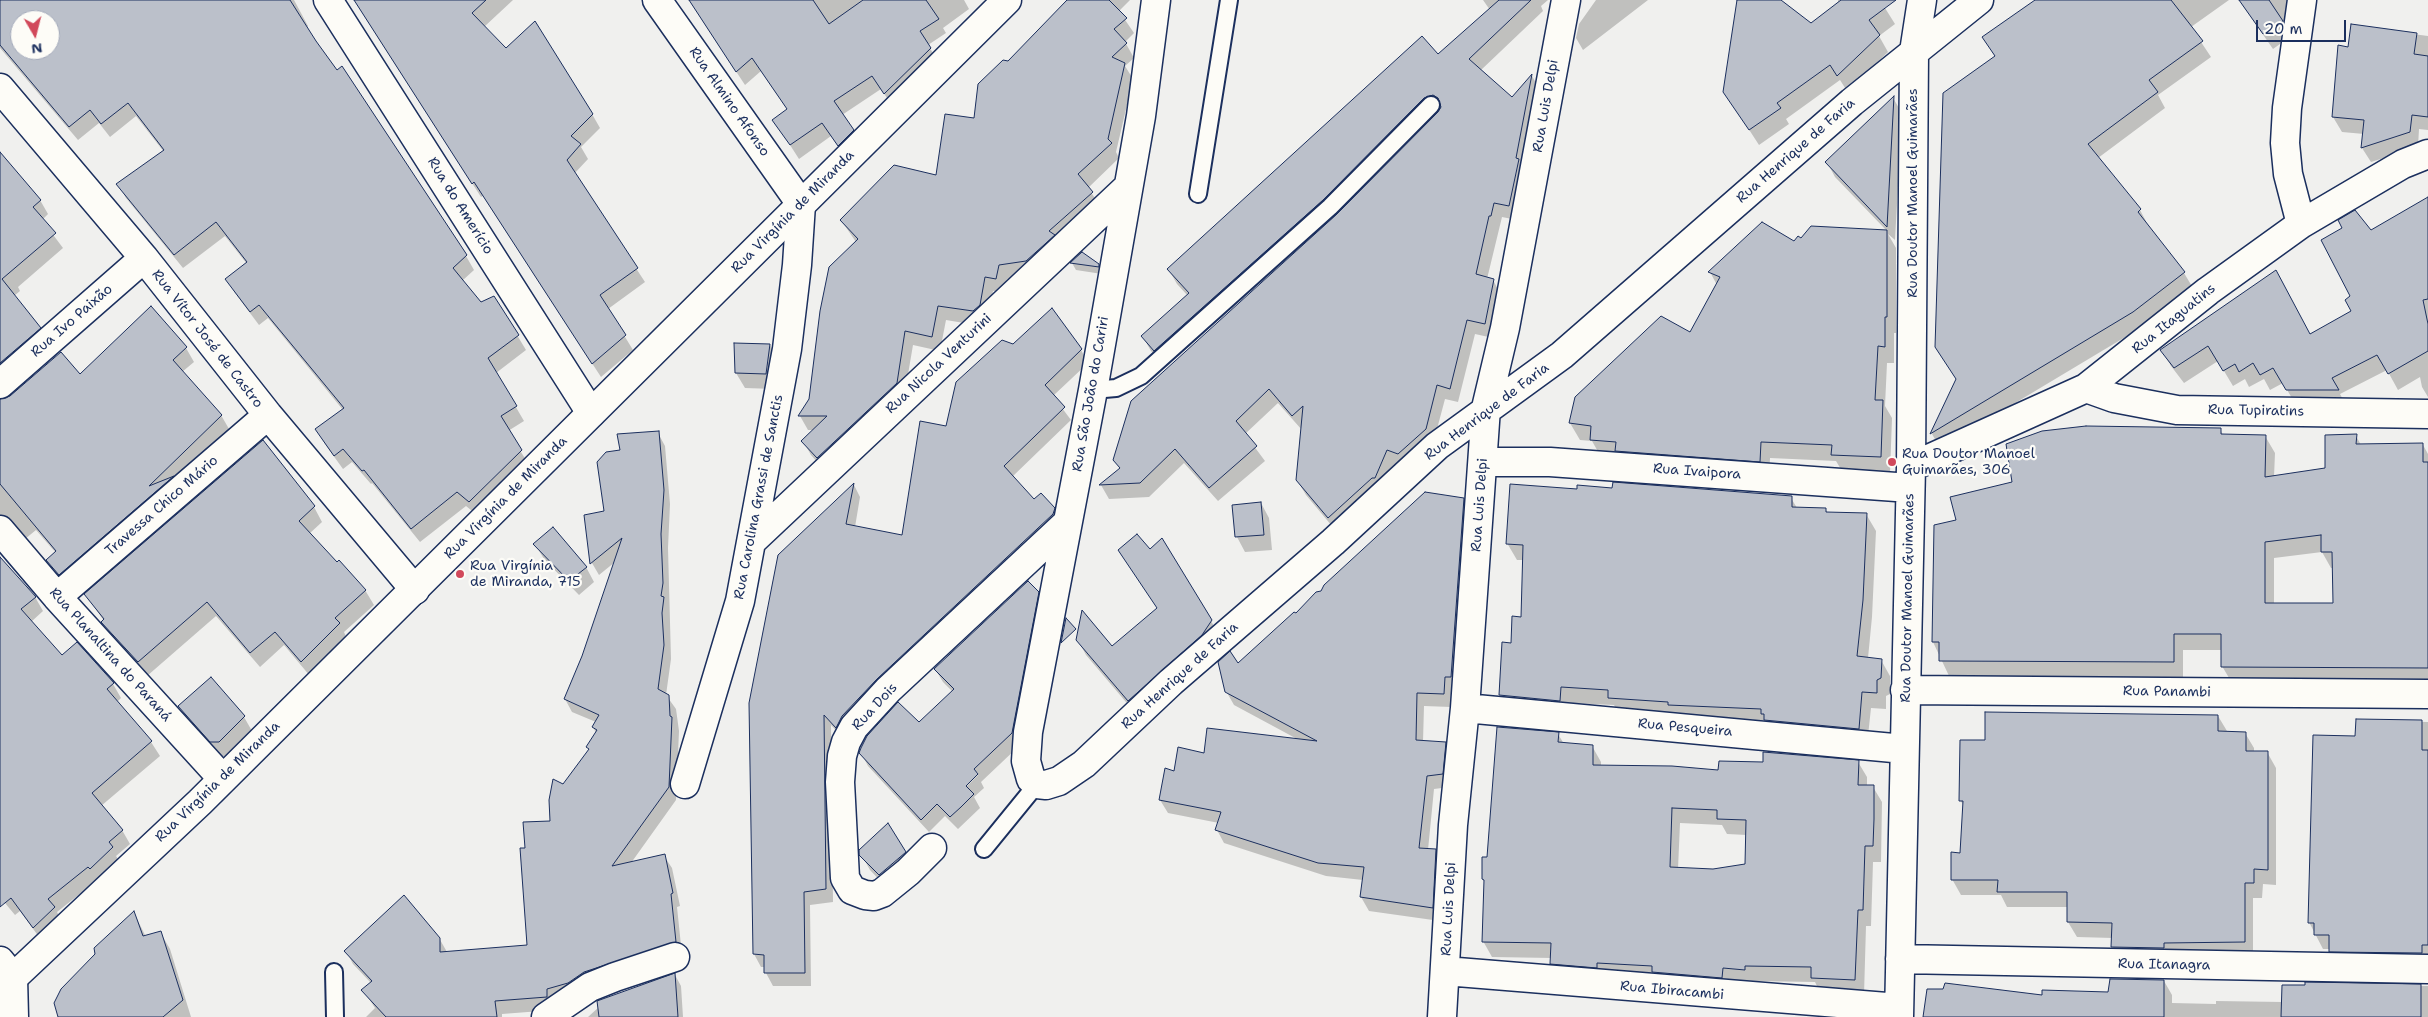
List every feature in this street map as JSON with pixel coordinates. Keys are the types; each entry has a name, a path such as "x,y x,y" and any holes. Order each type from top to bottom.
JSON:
{"street":[{"name":"Rua do Amerício","path":"328,0 591,413"},
{"name":"Rua Almino Afonso","path":"657,0 801,204"},
{"name":"Rua São João do Cariri","path":"1037,784 1031,779 1027,766 1028,732 1093,390 1141,116 1156,0"},
{"name":"Rua Luis Delpi","path":"1442,1017 1453,825 1465,708 1484,462 1486,408 1507,318 1566,0"},
{"name":"Rua Doutor Manoel Guimarães","path":"1899,1013 1910,478 1914,52 1922,0"},
{"name":"Rua Henrique de Faria","path":"1037,784 1059,781 1084,764 1171,682 1334,542 1437,446 1486,408 1519,387 1562,355 1852,102 1979,0"},
{"path":"2301,224 2288,174 2285,144 2287,108 2302,0"},
{"name":"Rua Virgínia de Miranda","path":"4,976 200,802 1005,1"},
{"name":"Rua Vítor José de Castro","path":"0,88 144,258 268,415 415,590"},
{"name":"Rua Itaguatins","path":"1910,478 2086,388 2208,291 2301,224 2403,164 2428,154"},
{"name":"Rua Nicola Venturini","path":"752,541 1128,187"},
{"name":"Rua Carolina Grassi de Sanctis","path":"686,784 740,601 752,541 787,350 797,265 801,204"},
{"name":"Rua Ivo Paixão","path":"0,384 144,258"},
{"name":"Rua Tupiratins","path":"2086,388 2114,398 2177,410 2428,414"},
{"name":"Travessa Chico Mário","path":"57,597 268,415"},
{"name":"Rua Ivaipora","path":"1484,462 1550,462 1910,478"},
{"name":"Rua Dois","path":"932,848 908,872 882,893 874,896 852,890 845,878 840,782 842,756 846,742 854,727 888,690 1067,523"},
{"name":"Rua Planaltina do Paraná","path":"0,530 57,597 222,778"},
{"name":"Rua Panambi","path":"1905,690 2428,694"},
{"name":"Rua Pesqueira","path":"1465,708 1904,749"},
{"path":"546,1017 590,987 675,957"},
{"name":"Rua Itanagra","path":"1900,959 2428,969"},
{"name":"Rua Ibiracambi","path":"1445,971 1899,1013"},
{"path":"4,976 14,1017"}],"lane":[{"path":"1198,194 1229,0"},
{"path":"1093,390 1116,388 1141,376 1330,207 1431,104"},
{"path":"984,849 1037,784"},
{"path":"334,972 335,1017"}],"building":[{"path":"0,0 290,0 337,70 342,66 467,255 453,268 481,302 494,296 519,335 488,358 517,406 501,416 522,450 469,502 457,492 411,529 364,470 362,471 343,449 334,456 315,429 344,408 259,305 250,312 225,279 247,262 216,222 174,255 116,184 164,150 128,103 101,124 90,110 69,127 13,60 60,60 60,10 10,10 10,57 0,45"},
{"path":"354,0 486,0 472,13 506,48 535,21 593,114 571,136 581,144 567,160 638,268 600,295 626,335 592,364 474,182 472,184"},
{"path":"689,0 813,0 829,24 863,0 926,0 939,19 920,31 931,48 884,94 872,76 834,101 854,130 838,146 822,123 790,145 772,120 787,109 752,58 736,72"},
{"path":"1067,0 1109,0 1127,18 1114,29 1127,43 1112,57 1125,63 1108,139 1112,143 1078,174 1093,192 1049,231 1055,235 1026,261 999,265 996,279 985,277 980,305 973,311 938,306 932,337 905,331 897,383 817,458 801,441 827,416 798,416 809,399 820,311 829,267 858,239 840,220 894,165 936,175 945,114 974,118 978,84 1003,60 1008,61"},
{"path":"1499,0 1531,0 1469,59 1512,97 1532,74 1516,158 1519,159 1509,206 1494,203 1491,216 1489,216 1476,274 1494,279 1485,324 1467,320 1450,389 1437,385 1426,429 1398,454 1387,450 1375,478 1372,478 1328,518 1296,480 1303,406 1292,416 1269,389 1236,421 1257,446 1209,488 1175,449 1140,483 1099,485 1120,468 1113,460 1131,401 1337,214 1438,112 1441,107 1438,98 1433,95 1424,98 1323,200 1154,351 1141,336 1189,293 1167,269 1422,36 1438,54"},
{"path":"1737,0 1781,0 1811,23 1841,0 1896,0 1869,20 1880,35 1837,76 1830,65 1777,103 1781,108 1749,130 1723,92"},
{"path":"2035,0 2171,0 2203,41 2149,80 2158,92 2088,144 2141,209 2138,212 2185,272 2133,312 1930,434 1956,379 1935,347 1943,93 1995,56 1982,37"},
{"path":"2239,0 2269,0 2283,21 2263,34"},
{"path":"2351,24 2417,33 2414,54 2428,56 2428,117 2412,115 2410,132 2361,148 2364,120 2332,117 2338,45 2348,47"},
{"path":"1894,96 1887,227 1825,162"},
{"path":"0,152 41,200 33,207 56,233 2,279 41,328 0,363"},
{"path":"2428,197 2428,299 2423,300 2428,324 2428,351 2388,374 2377,355 2332,378 2339,390 2286,390 2273,368 2260,375 2253,363 2239,372 2235,364 2223,371 2208,346 2174,368 2160,350 2276,270 2310,334 2351,311 2345,300 2350,296 2321,240 2342,228 2338,220 2355,210 2371,230"},
{"path":"1762,222 1794,241 1798,236 1801,238 1811,226 1887,230 1885,347 1878,346 1875,400 1883,400 1881,457 1831,455 1832,445 1761,442 1760,462 1615,451 1616,442 1590,440 1591,426 1569,423 1575,397 1661,316 1690,332 1720,277 1708,272"},
{"path":"1082,252 1099,264 1099,267 1070,263"},
{"path":"151,306 187,347 173,360 222,415 149,486 174,476 59,575 46,560 56,551 0,484 0,399 10,396 61,352 80,374"},
{"path":"1052,308 1082,349 1045,385 1065,407 1004,466 1034,499 1041,493 1055,508 1053,514 877,679 842,716 836,728 824,715 826,889 804,892 805,973 764,973 764,955 753,954 749,703 778,555 854,483 846,524 902,535 920,421 946,426 956,382 1002,340 1013,344"},
{"path":"734,343 770,344 766,374 735,373"},
{"path":"2086,426 2221,428 2221,434 2266,435 2265,477 2325,468 2325,435 2357,434 2356,444 2423,443 2423,462 2428,462 2428,668 2221,667 2221,634 2174,634 2174,662 1939,661 1939,642 1932,642 1934,525 1956,520 1950,497 2012,482 2006,444 2042,431","holes":["2321,535 2321,552 2332,552 2333,603 2265,603 2265,542"]},
{"path":"659,431 664,490 661,534 663,583 661,596 664,597 662,613 664,645 658,689 669,695 670,716 672,717 669,787 612,866 665,854 673,893 671,894 676,942 584,972 568,983 547,989 547,997 495,1001 497,1017 386,1017 361,990 372,981 344,951 404,895 440,938 440,952 527,945 520,848 525,848 523,822 550,821 549,800 553,779 563,784 589,749 586,747 597,730 592,727 599,715 564,699 582,656 622,538 590,564 584,515 604,511 597,462 606,452 620,450 617,434"},
{"path":"263,440 315,506 299,521 337,562 339,560 366,590 335,618 340,623 301,662 275,632 250,653 207,602 138,662 101,622 104,619 84,594"},
{"path":"1613,482 1792,496 1792,507 1826,508 1826,512 1867,513 1863,600 1857,656 1882,659 1881,678 1877,680 1877,693 1862,692 1859,729 1764,720 1764,714 1761,714 1761,709 1668,705 1668,702 1608,698 1608,690 1561,687 1560,701 1499,695 1502,642 1511,643 1512,616 1521,617 1523,545 1506,544 1510,484 1577,489 1577,485 1612,488"},
{"path":"1425,492 1464,498 1451,677 1445,677 1444,694 1417,693 1416,740 1446,742 1443,774 1427,776 1419,848 1436,849 1433,908 1360,897 1364,867 1318,863 1215,830 1221,812 1159,800 1165,768 1174,771 1178,747 1204,753 1207,728 1317,741 1225,692 1218,662 1230,651 1238,663 1294,612 1296,613 1316,592 1321,591 1324,585"},
{"path":"1261,502 1264,535 1235,537 1232,505"},
{"path":"553,527 587,567 569,581 533,544"},
{"path":"1137,534 1150,549 1162,538 1212,620 1202,635 1128,701 1076,640 1082,610 1112,646 1157,608 1118,550"},
{"path":"0,557 36,597 21,609 62,655 77,642 114,683 107,689 152,741 92,793 123,830 109,842 113,847 90,869 88,867 48,899 55,907 33,928 11,898 0,907"},
{"path":"1028,581 1039,592 1012,733 974,769 978,774 966,786 974,794 961,807 950,817 937,804 921,820 859,753 861,748 867,736 898,702 919,722 954,689 934,669"},
{"path":"1066,618 1076,629 1061,643"},
{"path":"211,677 245,716 219,742 210,742 178,706"},
{"path":"1985,712 2218,715 2218,731 2246,732 2246,751 2268,751 2268,870 2254,869 2254,883 2245,883 2245,942 2164,943 2164,948 2111,947 2112,923 2067,922 2067,892 1997,892 1998,880 1951,880 1951,852 1960,853 1963,801 1959,801 1960,740 1985,740"},
{"path":"2356,719 2422,720 2422,750 2428,750 2428,945 2422,945 2422,953 2329,952 2329,935 2314,935 2314,923 2308,923 2313,735 2355,736"},
{"path":"1497,727 1559,732 1558,742 1593,745 1593,765 1672,766 1718,770 1719,761 1763,762 1763,752 1859,760 1858,785 1874,785 1873,846 1865,846 1863,910 1858,910 1855,980 1811,978 1811,967 1745,966 1745,970 1723,968 1722,978 1652,972 1652,966 1597,963 1597,968 1550,964 1551,943 1482,942 1484,880 1482,879 1482,857 1487,857","holes":["1672,808 1717,810 1717,819 1746,820 1745,864 1713,869 1670,867"]},
{"path":"888,823 906,852 879,875 859,855 859,850"},
{"path":"134,911 143,936 161,931 183,1000 163,1017 58,1017 54,1003 61,989 95,954 94,948"},
{"path":"675,973 678,1017 599,1017 597,1001"},
{"path":"2110,979 2164,980 2164,1017 1923,1017 1927,989 1943,989 1945,983 2042,995 2042,990 2108,992"},
{"path":"2305,982 2421,984 2421,1017 2281,1017 2282,985 2305,985"}],"place":[{"name":"Rua Doutor Manoel Guimarães, 306","path":"1892,462"},
{"name":"Rua Virgínia de Miranda, 715","path":"460,574"}]}
